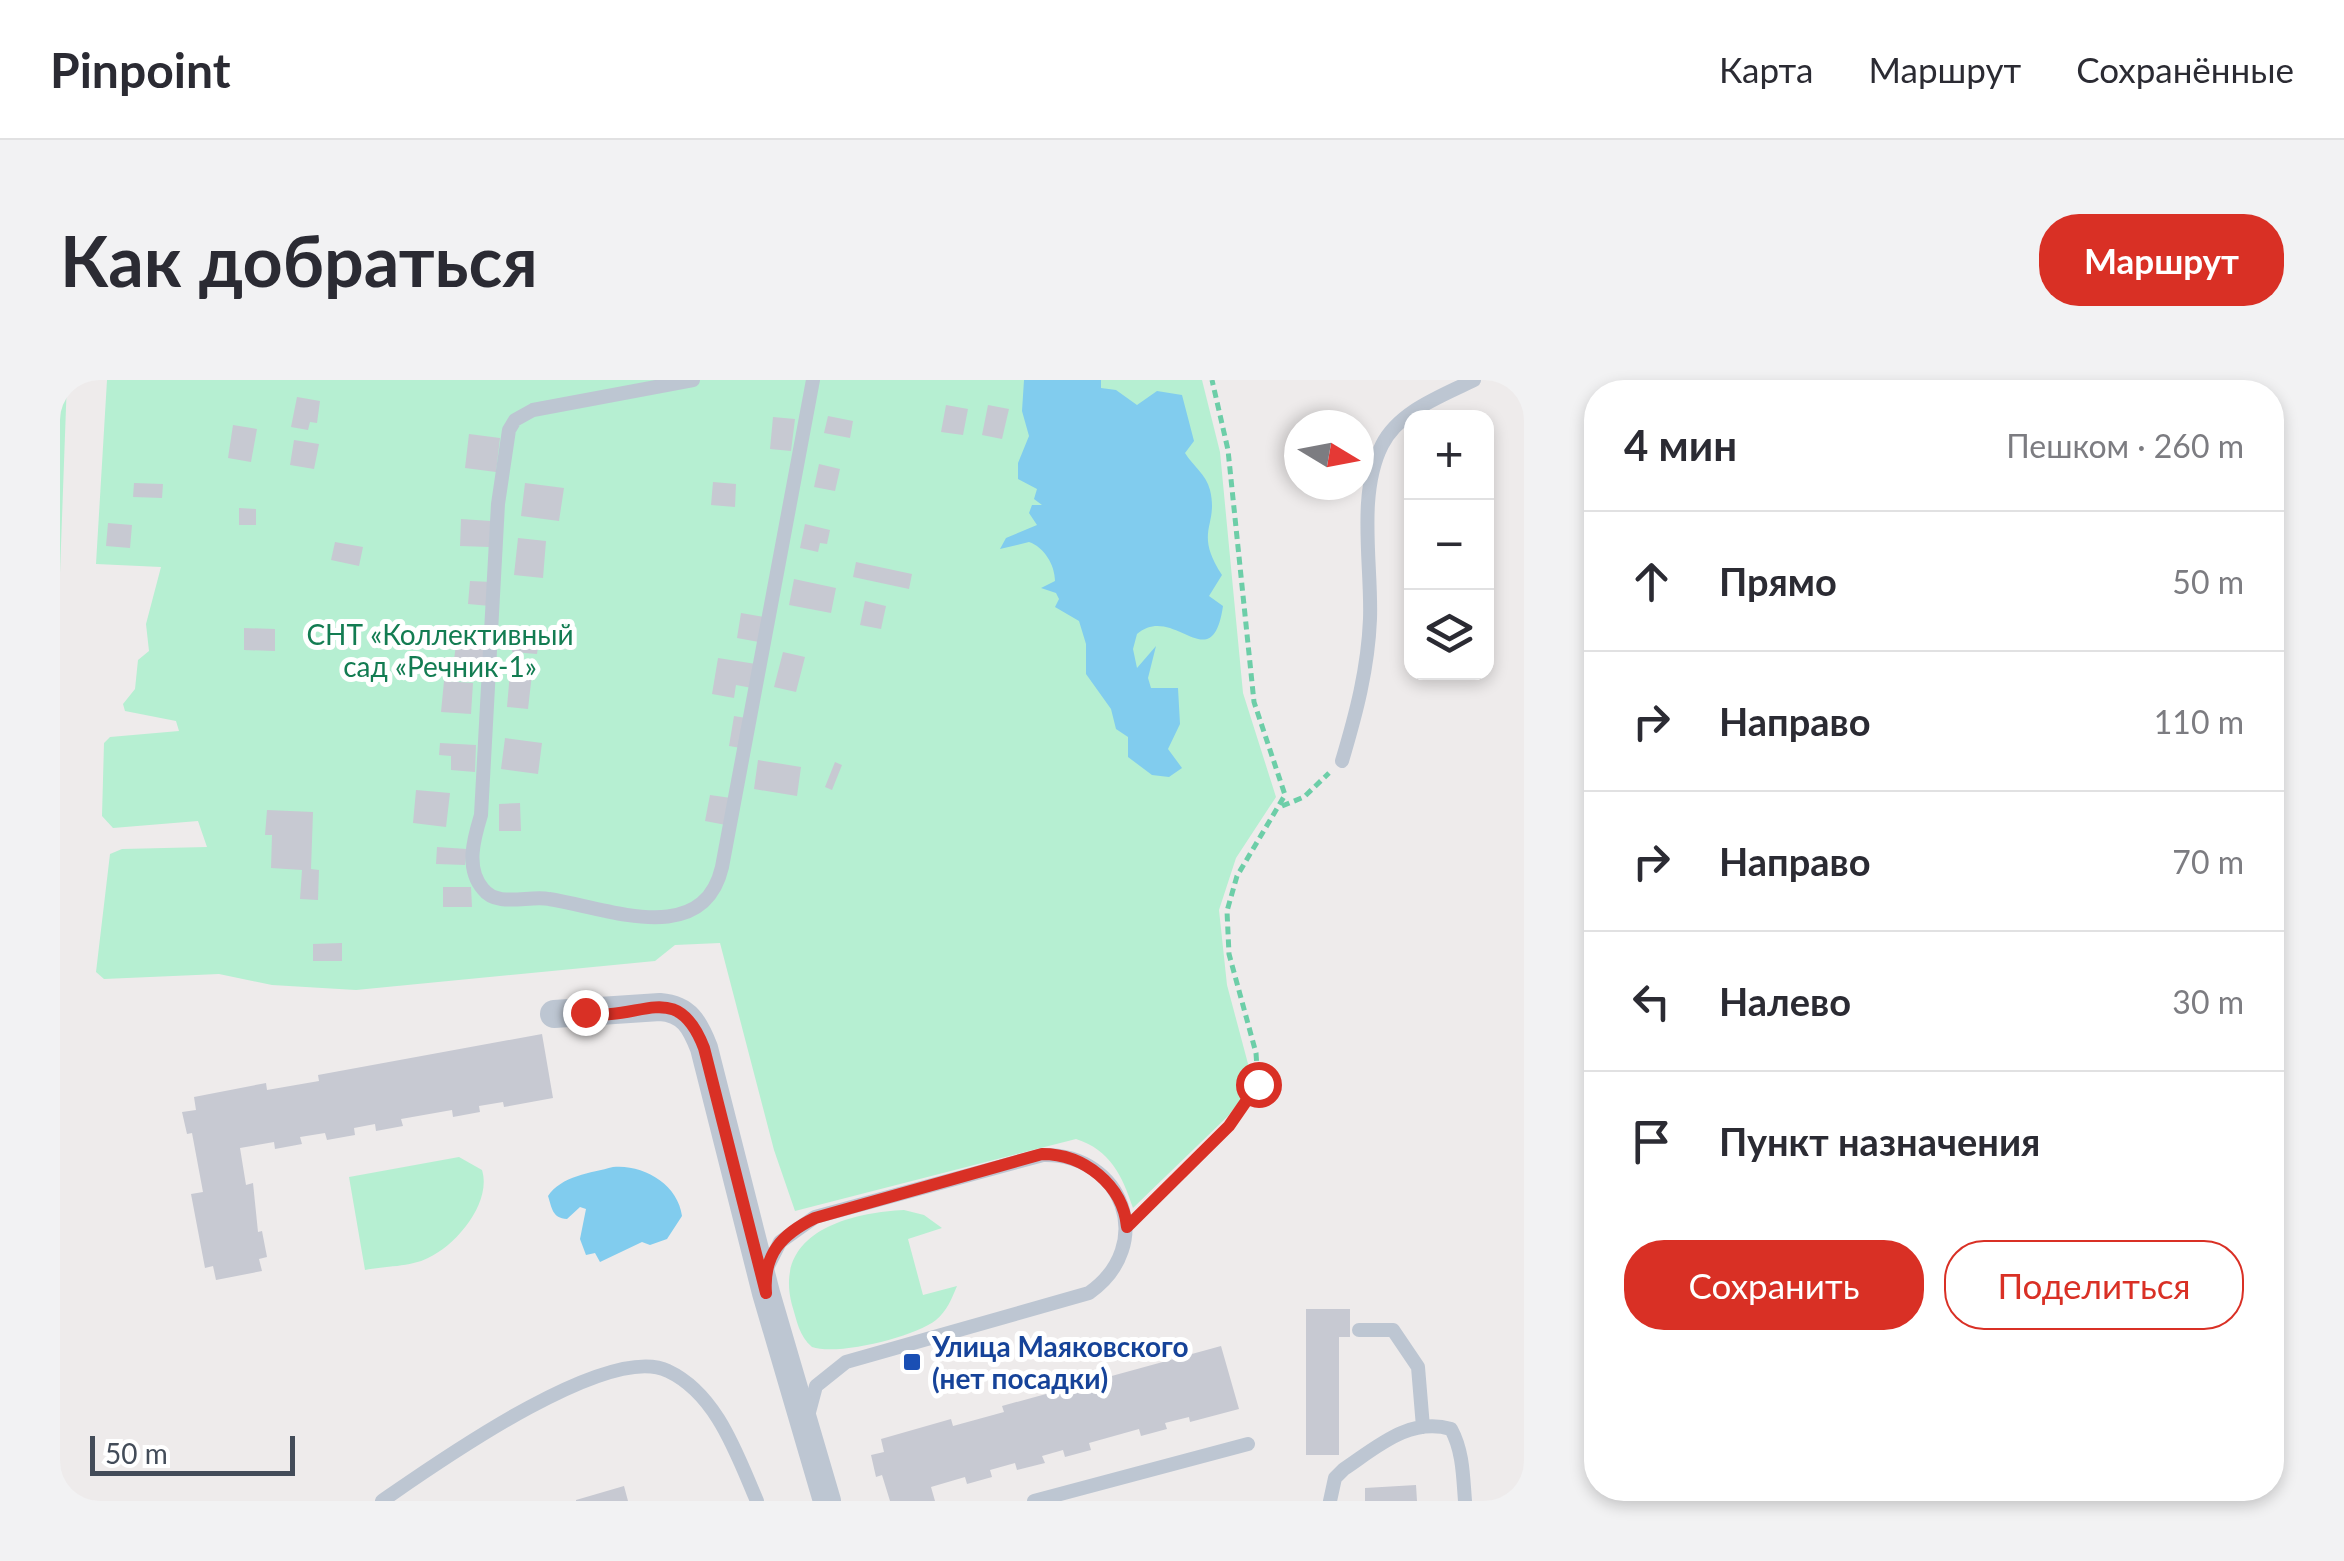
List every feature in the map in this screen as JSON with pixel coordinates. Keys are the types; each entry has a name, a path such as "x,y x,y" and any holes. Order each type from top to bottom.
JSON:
{"street":[{"path":"554,1014 660,1007 676,1009 692,1022 704,1048 766,1293 826,1501"}],"lane":[{"path":"693,380 614,386 533,410 515,420 509,430 498,504 480,814 473,858 479,883 494,897 540,898 628,914 666,916 705,904 718,884 813,380"},
{"path":"1342,761 1362,695 1370,622 1370,492 1382,445 1406,416 1474,380"},
{"path":"766,1293 766,1264 771,1253 791,1232 815,1218 1042,1154 1068,1157 1105,1179 1122,1202 1127,1227 1115,1266 1098,1286 1080,1298 859,1357 834,1368 812,1396 809,1444"},
{"path":"1359,1330 1393,1330 1418,1367 1423,1427"},
{"path":"382,1501 518,1414 595,1376 634,1366 666,1369 692,1387 727,1432 757,1501"},
{"path":"1330,1501 1335,1478 1344,1469 1405,1428 1423,1427 1451,1429 1462,1461 1465,1501"},
{"path":"1034,1501 1248,1444"}],"path":[{"path":"1127,1227 1229,1126 1258,1084 1256,1053 1230,954 1227,911 1237,876 1282,806 1284,785 1254,702 1228,450 1212,380"},
{"path":"1282,806 1304,797 1342,761"}],"green space":[{"path":"60,380 67,380 60,573"},
{"name":"СНТ «Коллективный сад «Речник-1»","path":"107,380 1202,380 1220,452 1243,693 1276,797 1236,858 1219,910 1227,985 1251,1075 1247,1092 1228,1116 1133,1208 1113,1165 1098,1150 1076,1139 795,1211 774,1150 720,943 675,945 655,961 356,990 272,985 219,974 104,979 96,972 110,854 122,849 207,847 198,821 113,828 102,816 104,743 110,737 179,731 176,721 125,711 123,704 135,689 138,660 149,651 146,624 161,567 96,564"},
{"path":"459,1157 482,1170 482,1195 470,1221 439,1252 421,1261 365,1270 349,1177"},
{"path":"904,1210 924,1215 942,1228 908,1239 923,1295 957,1286 946,1308 936,1320 894,1338 839,1349 812,1347 804,1338 792,1305 789,1280 793,1260 804,1244 839,1222"}],"water":[{"path":"1024,380 1101,380 1101,388 1116,390 1137,405 1157,391 1182,395 1194,441 1185,453 1210,490 1209,548 1222,575 1209,596 1223,606 1218,627 1210,638 1201,639 1164,627 1151,627 1137,634 1133,649 1137,668 1156,646 1148,678 1151,688 1178,688 1180,724 1168,749 1182,768 1169,777 1152,775 1128,757 1128,737 1116,729 1111,709 1086,674 1086,644 1079,621 1055,607 1059,599 1056,593 1041,588 1055,581 1048,557 1029,542 1000,549 1006,538 1037,525 1029,513 1032,505 1042,505 1034,499 1037,489 1018,479 1018,463 1029,436 1022,411"},
{"path":"613,1167 636,1169 657,1178 674,1194 682,1216 667,1239 650,1245 642,1242 600,1262 595,1253 586,1255 580,1239 586,1209 580,1207 567,1219 558,1217 548,1196 568,1180"}],"building":[{"path":"297,397 320,401 317,423 310,422 308,430 291,427"},
{"path":"946,405 968,409 963,435 941,432"},
{"path":"988,405 1009,409 1002,439 982,435"},
{"path":"828,416 853,421 850,438 824,433"},
{"path":"773,417 795,419 791,451 770,449"},
{"path":"233,425 257,429 251,462 228,458"},
{"path":"469,434 500,438 496,472 465,468"},
{"path":"294,440 319,444 314,469 290,465"},
{"path":"819,464 840,469 835,491 814,487"},
{"path":"713,482 736,484 735,507 711,505"},
{"path":"134,483 163,484 162,498 133,497"},
{"path":"525,483 564,488 559,521 521,516"},
{"path":"239,508 256,509 256,525 239,525"},
{"path":"461,519 491,521 489,547 460,546"},
{"path":"108,523 132,525 130,548 106,546"},
{"path":"805,524 830,530 827,544 820,543 818,552 800,548"},
{"path":"518,538 546,541 543,578 514,575"},
{"path":"335,542 363,547 359,566 331,560"},
{"path":"856,562 912,574 909,589 853,577"},
{"path":"794,579 836,588 831,613 789,605"},
{"path":"470,581 492,582 490,606 468,604"},
{"path":"865,601 886,606 881,629 860,625"},
{"path":"741,613 764,617 759,642 737,638"},
{"path":"244,628 275,629 275,651 244,650"},
{"path":"515,628 540,631 537,654 512,652"},
{"path":"456,644 488,648 485,665 454,660"},
{"path":"783,652 805,657 796,692 774,687"},
{"path":"718,658 756,664 752,688 736,685 734,698 712,694"},
{"path":"510,672 532,674 528,709 507,707"},
{"path":"444,681 473,683 471,714 441,712"},
{"path":"734,716 746,718 741,748 729,746"},
{"path":"505,738 542,743 538,774 501,769"},
{"path":"440,743 476,745 475,772 451,770 451,756 439,755"},
{"path":"758,760 801,767 797,796 754,789"},
{"path":"835,762 842,765 832,790 825,787"},
{"path":"416,790 450,793 446,827 413,823"},
{"path":"710,795 731,798 726,825 705,821"},
{"path":"520,803 521,831 499,831 499,804"},
{"path":"267,810 313,812 311,869 319,870 318,900 300,899 302,870 271,868 272,835 265,835"},
{"path":"437,847 467,849 465,865 436,864"},
{"path":"443,887 471,887 472,907 443,907"},
{"path":"342,943 342,961 313,961 313,944"},
{"path":"542,1034 553,1098 504,1107 503,1102 479,1106 480,1112 453,1117 452,1110 401,1119 403,1126 376,1131 375,1124 354,1128 355,1135 327,1140 325,1133 300,1137 302,1144 275,1149 274,1142 240,1148 246,1185 253,1183 258,1232 262,1231 267,1257 259,1259 262,1271 216,1280 213,1266 205,1268 191,1194 203,1192 192,1133 187,1134 182,1112 196,1110 194,1097 266,1083 267,1090 319,1081 318,1075"},
{"path":"1306,1309 1350,1309 1350,1337 1339,1337 1339,1455 1306,1455"},
{"path":"1221,1346 1239,1409 1190,1422 1189,1417 1165,1423 1167,1429 1141,1436 1139,1429 1089,1443 1091,1450 1065,1457 1063,1450 1042,1456 1045,1463 1017,1470 1015,1463 990,1470 992,1477 967,1484 965,1477 931,1487 935,1501 890,1501 882,1475 876,1477 871,1455 884,1452 881,1439 951,1419 953,1426 1004,1412 1002,1406"},
{"path":"1416,1485 1417,1501 1365,1501 1365,1488"},
{"path":"624,1486 628,1501 576,1501 576,1500"}],"place":[{"name":"Улица Маяковского (нет посадки)","path":"912,1362"}],"route":[{"path":"585,1012 669,1008 685,1014 692,1022 704,1048 766,1293 766,1264 771,1253 791,1232 815,1218 1042,1154 1068,1157 1105,1179 1122,1202 1127,1227 1229,1126 1258,1084"}]}
